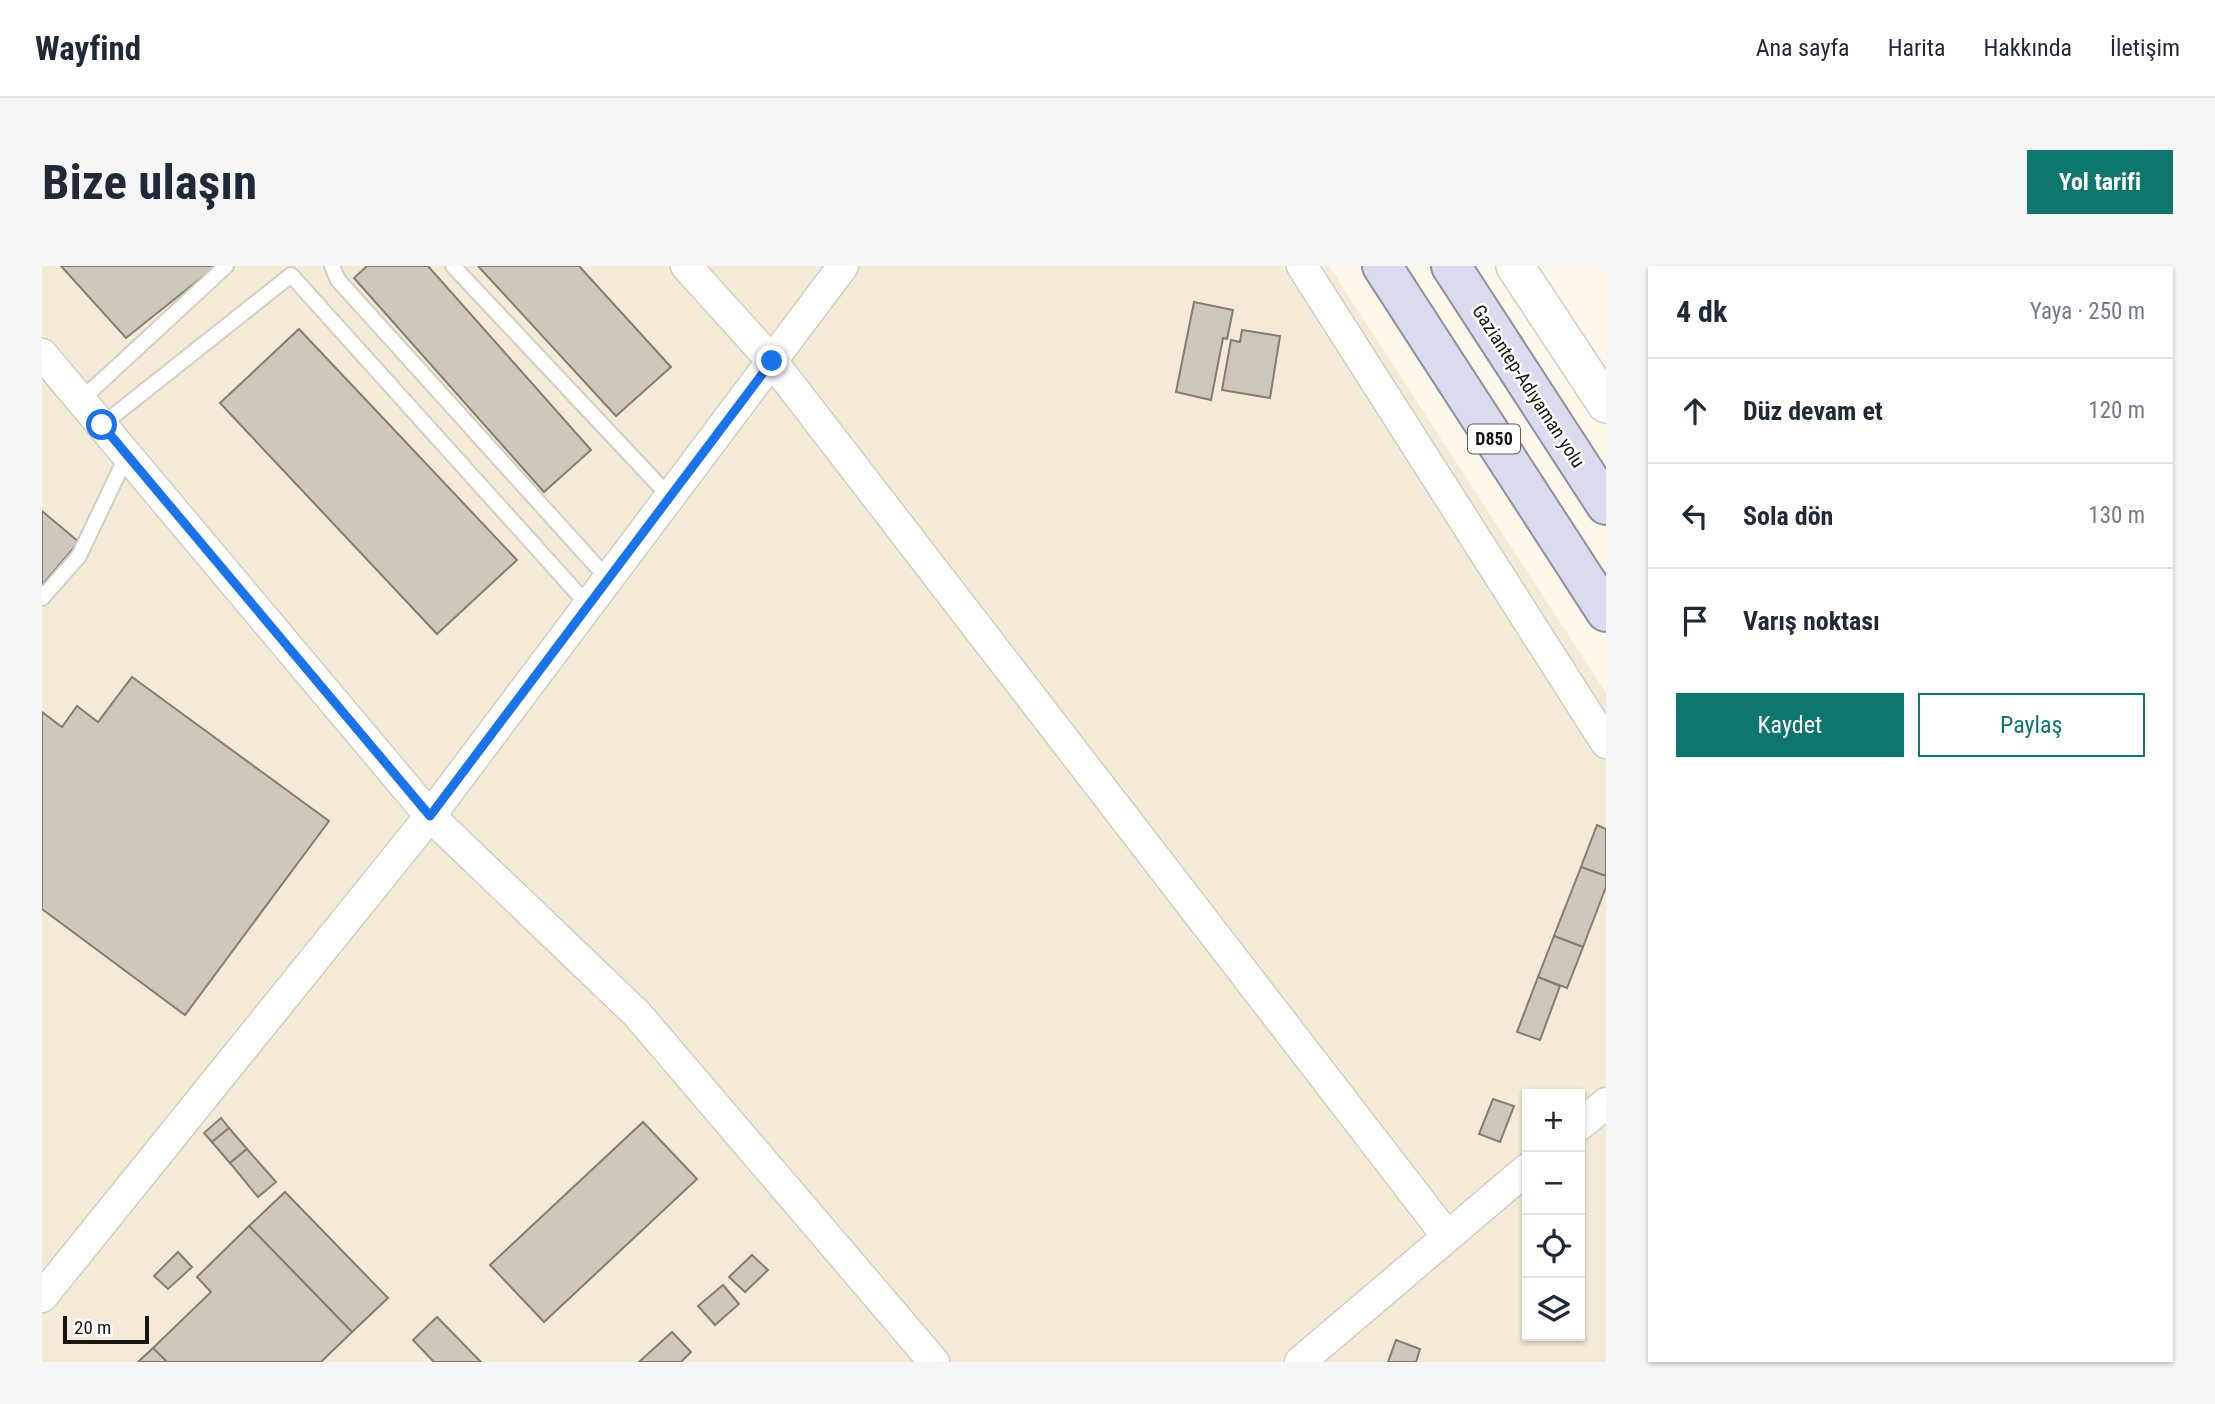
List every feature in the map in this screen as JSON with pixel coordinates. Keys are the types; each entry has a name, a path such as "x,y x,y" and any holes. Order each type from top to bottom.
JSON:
{"highway":[{"name":"D850","path":"1382,266 1606,612"},
{"name":"Gaziantep-Adıyaman yolu","path":"1451,266 1606,505"}],"street":[{"path":"685,266 772,361 1447,1236"},
{"path":"42,1297 430,816 843,266"},
{"path":"1302,266 1606,743"},
{"path":"1515,266 1605,399"},
{"path":"42,354 430,816 637,1014 934,1362"},
{"path":"1585,1121 1606,1103"},
{"path":"1300,1362 1522,1173"}],"lane":[{"path":"81,401 226,266"},
{"path":"332,266 338,280 608,579"},
{"path":"453,266 670,497"},
{"path":"102,425 291,275 588,605"},
{"path":"42,598 79,556 127,455"}],"shaded area":[{"path":"42,266 1329,266 1606,693 1606,1362 42,1362"}],"building":[{"path":"61,266 216,266 126,338"},
{"path":"367,266 428,266 591,450 544,492 354,278"},
{"path":"478,266 579,266 671,367 616,416"},
{"path":"1194,302 1233,310 1227,339 1223,338 1211,400 1176,392"},
{"path":"299,329 517,560 437,634 220,403"},
{"path":"1242,330 1280,336 1270,398 1222,390 1231,340 1240,342"},
{"path":"42,511 79,542 42,585"},
{"path":"132,677 329,821 185,1015 42,909 42,712 62,727 77,706 98,722"},
{"path":"1597,825 1606,829 1606,876 1581,867"},
{"path":"1581,867 1606,876 1606,887 1583,947 1554,936"},
{"path":"1554,936 1583,947 1567,988 1538,977"},
{"path":"1538,977 1560,986 1540,1040 1517,1032"},
{"path":"1493,1099 1514,1106 1500,1142 1479,1134"},
{"path":"221,1118 229,1128 212,1142 204,1133"},
{"path":"643,1122 697,1179 544,1322 490,1265"},
{"path":"229,1128 247,1149 230,1163 212,1142"},
{"path":"247,1149 276,1182 258,1197 230,1163"},
{"path":"285,1192 388,1298 352,1332 249,1226"},
{"path":"249,1226 352,1332 321,1362 167,1362 153,1348 211,1292 197,1277"},
{"path":"178,1252 192,1267 168,1289 154,1276"},
{"path":"752,1255 768,1270 745,1292 729,1277"},
{"path":"723,1285 739,1304 715,1325 698,1306"},
{"path":"437,1317 481,1362 434,1362 413,1340"},
{"path":"672,1332 691,1352 681,1362 639,1362"},
{"path":"1396,1340 1420,1349 1416,1362 1388,1362"},
{"path":"153,1348 167,1362 138,1362"}],"route":[{"path":"102,425 430,816 772,361"}]}
